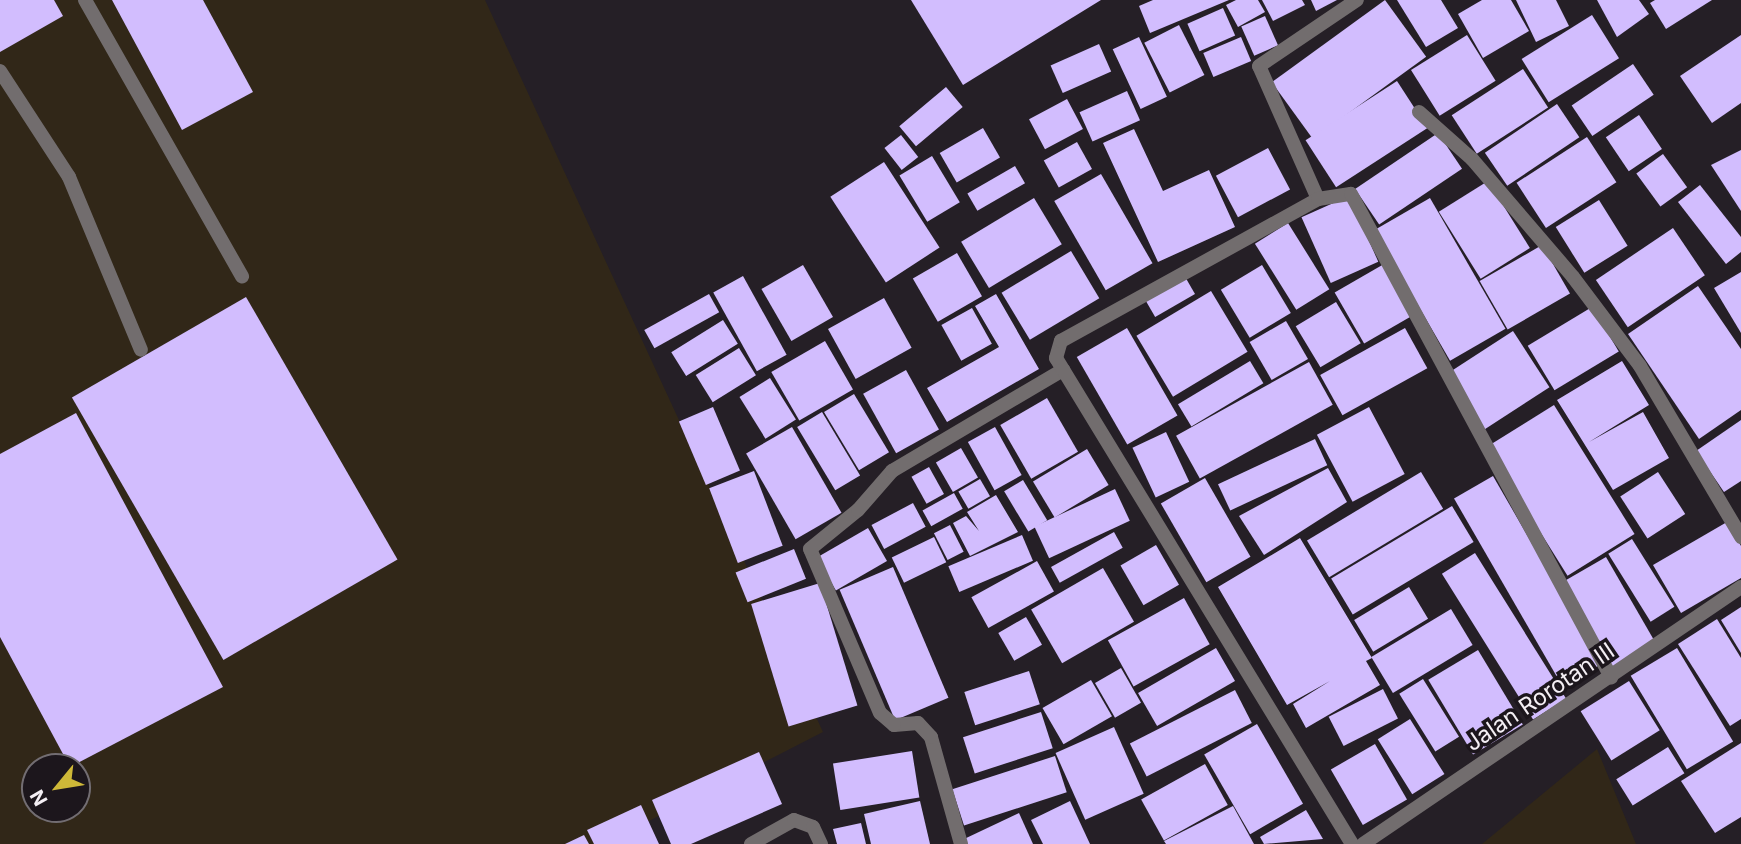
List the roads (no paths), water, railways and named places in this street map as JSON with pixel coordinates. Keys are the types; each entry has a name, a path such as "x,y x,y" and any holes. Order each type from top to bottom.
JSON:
{"street":[{"path":"85,0 242,276"},
{"path":"1318,199 1259,66 1357,0"},
{"path":"0,71 69,177 141,350"},
{"path":"1419,112 1472,159 1573,277 1640,366 1741,537"},
{"path":"1352,844 1063,370 1054,351 1061,341 1318,199 1345,191 1356,200 1482,446 1611,677"},
{"path":"961,844 931,737 918,723 894,725 880,713 810,549 858,510 892,471 1063,370"},
{"name":"Jalan Rorotan III","path":"1363,844 1741,587"},
{"path":"751,844 794,820 813,827 821,844"}]}
